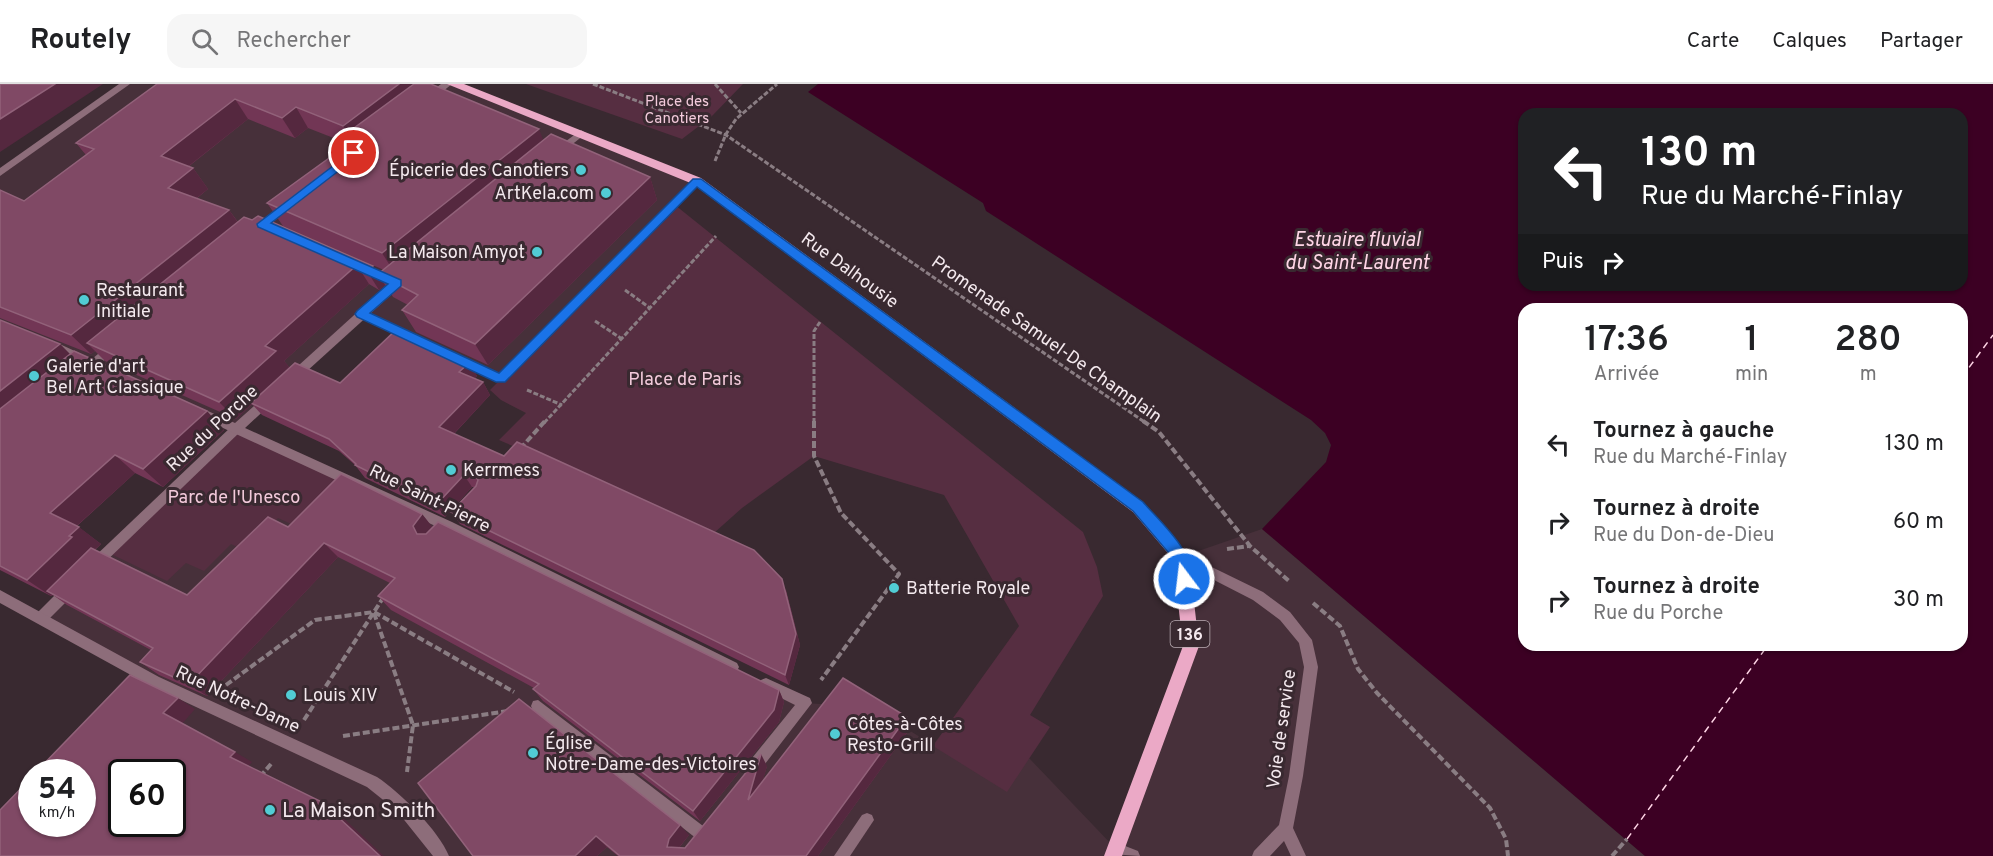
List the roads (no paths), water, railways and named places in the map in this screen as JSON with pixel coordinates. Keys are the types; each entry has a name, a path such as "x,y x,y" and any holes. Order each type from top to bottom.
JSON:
{"main road":[{"name":"Rue Dalhousie","path":"453,84 697,181 1138,507 1181,557"},
{"name":"136","path":"1114,852 1191,646 1181,557"}],"street":[{"path":"0,173 125,84"},
{"path":"419,105 447,84"},
{"path":"549,158 581,133"},
{"path":"447,354 500,379 697,181"},
{"path":"245,239 268,226 300,195"},
{"name":"Rue du Porche","path":"41,618 236,429 397,279"},
{"path":"361,314 415,339"},
{"path":"40,340 107,369"},
{"path":"75,378 120,341"},
{"name":"Rue Saint-Pierre","path":"193,409 448,526 805,703 741,783"},
{"name":"Voie de service","path":"1181,557 1258,596 1285,616 1305,640 1311,668 1286,830"},
{"name":"Rue Notre-Dame","path":"0,596 154,681 372,782 403,807 442,856"},
{"path":"538,706 705,829 690,849"},
{"path":"841,856 867,820"},
{"path":"1259,856 1286,830 1299,856"},
{"path":"1114,852 1133,856"}],"water":[{"name":"Estuaire fluvial du Saint-Laurent","path":"818,84 1993,84 1993,856 1645,856 1262,529 1326,462 1331,445 1325,433 1311,420 986,211 983,203 808,92"}],"place":[{"name":"Épicerie des Canotiers","path":"581,170"},
{"name":"ArtKela.com","path":"606,193"},
{"name":"La Maison Amyot","path":"537,252"},
{"name":"Restaurant Initiale","path":"84,300"},
{"name":"Galerie d'art Bel Art Classique","path":"34,376"},
{"name":"Kerrmess","path":"451,470"},
{"name":"Batterie Royale","path":"894,588"},
{"name":"Louis XIV","path":"291,695"},
{"name":"Côtes-à-Côtes Resto-Grill","path":"835,734"},
{"name":"Église Notre-Dame-des-Victoires","path":"533,753"},
{"name":"La Maison Smith","path":"270,810"}],"park label":[{"name":"Place des Canotiers","path":"677,110"},
{"name":"Place de Paris","path":"685,379"},
{"name":"Parc de l'Unesco","path":"234,497"}]}
